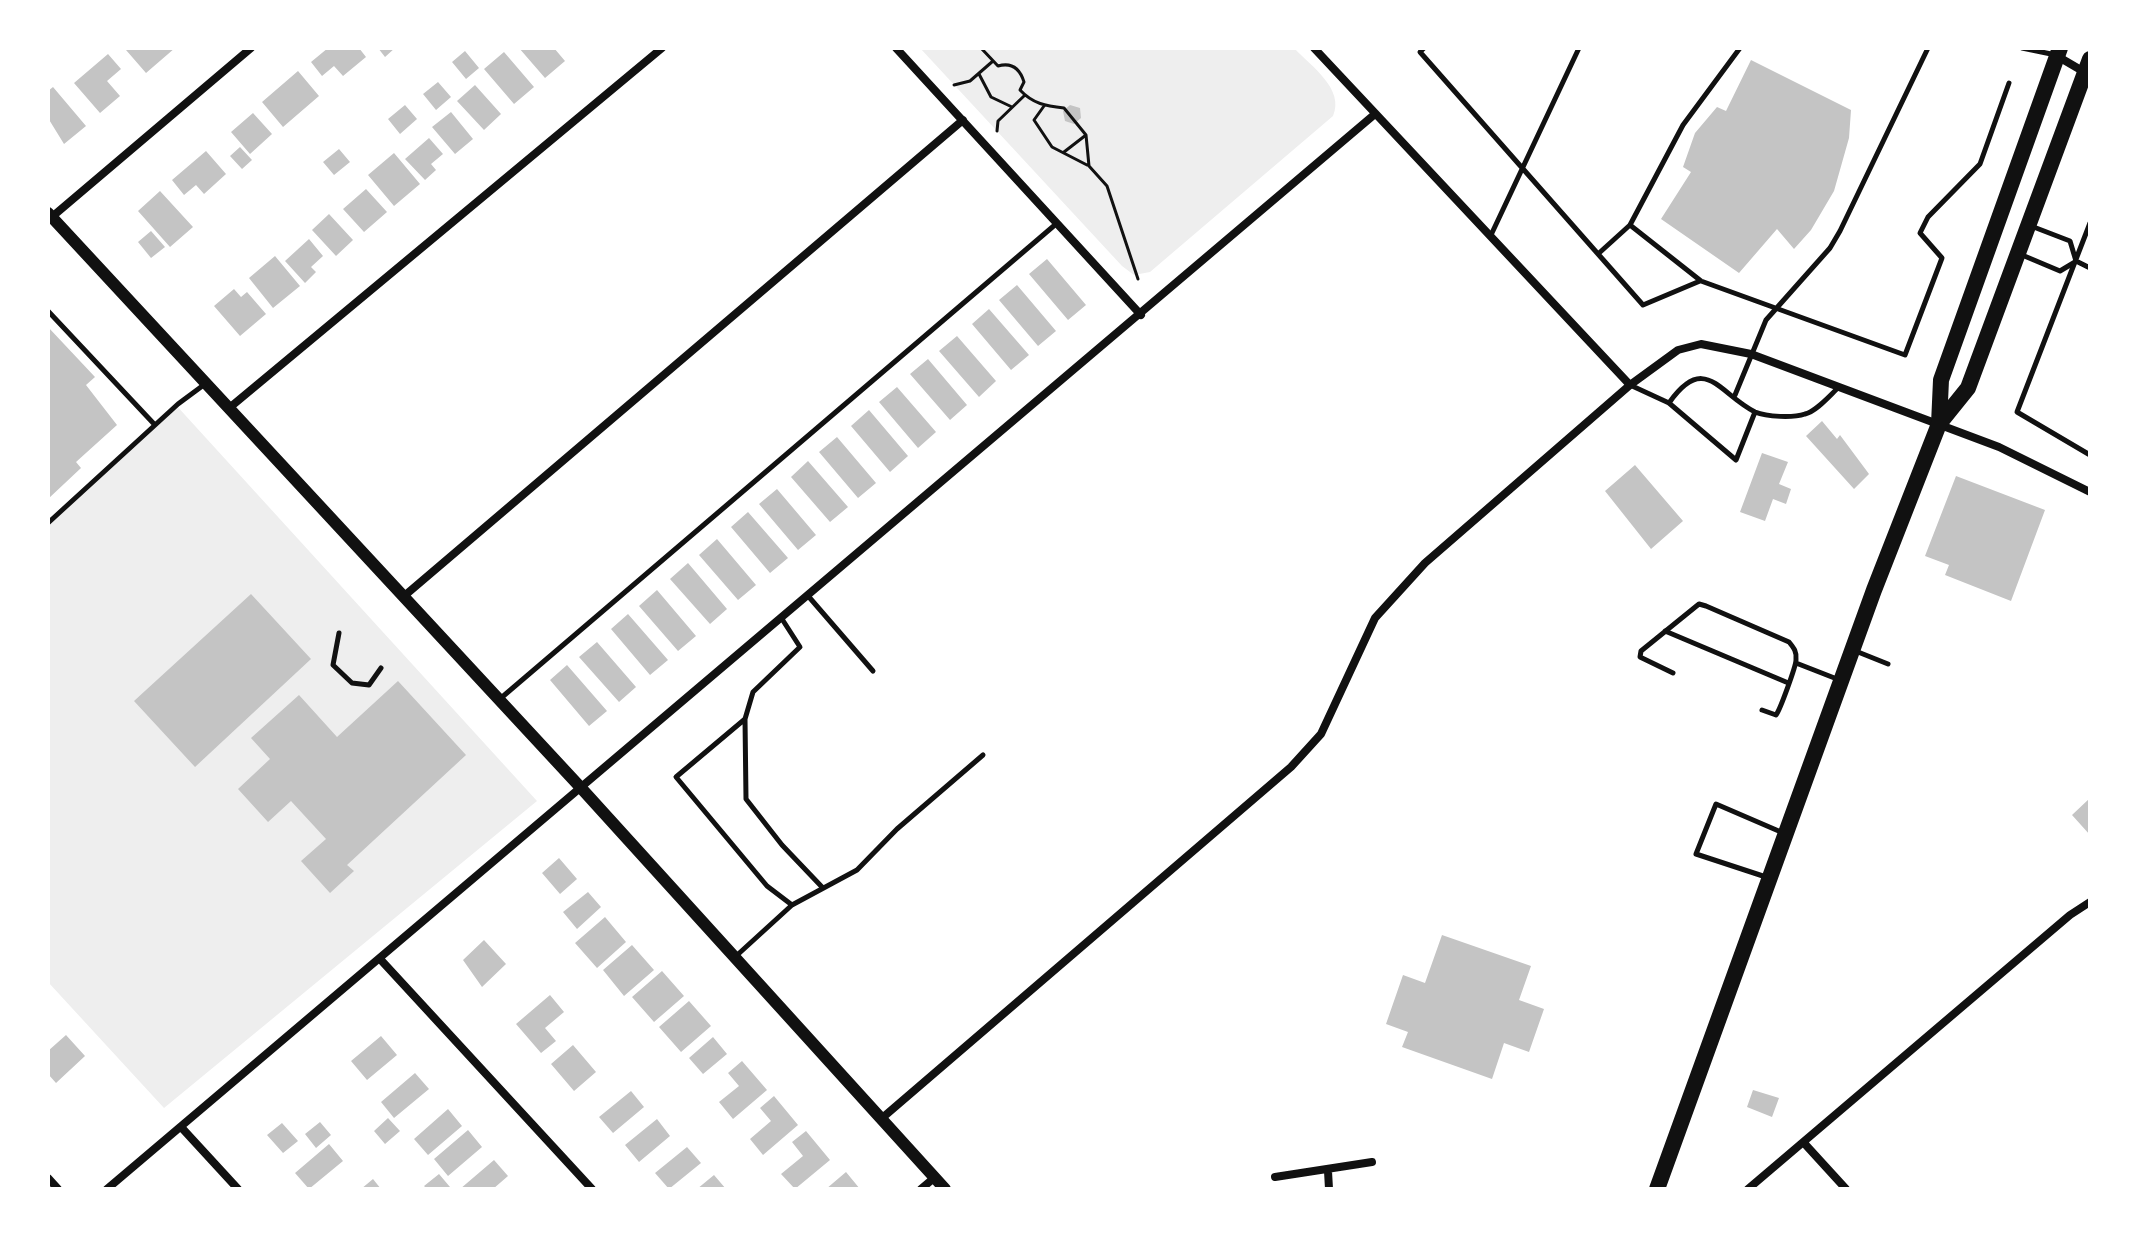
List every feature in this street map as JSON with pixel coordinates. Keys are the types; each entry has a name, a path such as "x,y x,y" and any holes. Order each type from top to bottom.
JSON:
{"main road":[{"path":"1939,424 1941,380 2057,51"},
{"path":"1661,1188 1852,650 1939,424 1968,388 2088,69"}],"street":[{"path":"251,48 50,211 205,384 582,789 945,1189"},
{"path":"228,409 662,48"},
{"path":"896,48 1141,315"},
{"path":"1314,48 1630,385"},
{"path":"2057,51 2088,69"},
{"path":"107,1189 809,597 1375,114"},
{"path":"403,597 963,120"},
{"path":"881,1119 1291,767 1321,734 1375,618 1442,547 1658,362 1689,347 1725,346 1999,447 2090,492"},
{"path":"1748,1189 2070,915 2090,902"},
{"path":"380,959 592,1189"},
{"path":"181,1127 238,1189"},
{"path":"1804,1143 1846,1189"},
{"path":"1275,1177 1372,1162"},
{"path":"1328,1171 1329,1189"},
{"path":"48,1178 58,1189"},
{"path":"921,1189 934,1178"}],"lane":[{"path":"1424,48 1420,52 1643,305 1701,281"},
{"path":"1490,237 1579,48"},
{"path":"1598,254 1630,225 1683,125 1740,48"},
{"path":"1735,395 1774,308 1835,239 1928,48"},
{"path":"2022,48 2057,51"},
{"path":"1630,225 1701,281 1905,355 1942,258 1920,233 1928,217 1980,164 2009,83"},
{"path":"499,700 1057,223"},
{"path":"2090,223 2017,412 2090,455"},
{"path":"2028,225 2070,241 2076,261 2090,268"},
{"path":"2018,253 2060,271 2076,261"},
{"path":"48,311 155,425"},
{"path":"1669,403 1682,384 1696,378 1718,384 1755,412 1777,416 1806,414 1839,387"},
{"path":"48,523 155,425 205,384"},
{"path":"1630,385 1669,403 1736,460 1755,412"},
{"path":"809,597 873,671"},
{"path":"1673,673 1640,655 1645,645 1699,604 1789,642 1796,651 1796,663 1786,682 1779,711 1776,715 1762,710"},
{"path":"782,619 800,649 753,692 745,719 746,799 782,845 822,887"},
{"path":"1664,631 1786,682"},
{"path":"339,633 333,665 352,683 369,685 381,668"},
{"path":"1852,650 1888,664"},
{"path":"1796,663 1841,681"},
{"path":"745,719 676,777 767,886 792,905"},
{"path":"734,957 792,905 857,870 897,829 983,755"},
{"path":"1769,879 1696,854 1716,804 1786,834"}],"path":[{"path":"981,48 993,61 1017,69 1022,74 1020,90 1025,95 1044,106 1064,108 1086,135 1089,166"},
{"path":"954,85 963,85 993,61"},
{"path":"979,74 991,97 1012,107"},
{"path":"997,131 998,121 1025,95"},
{"path":"1044,106 1034,120 1052,147 1089,166 1107,186 1138,279"},
{"path":"1063,152 1086,135"}],"shaded area":[{"path":"920,48 1294,48 1330,87 1335,106 1333,116 1150,272 1134,275 1122,266"},
{"path":"175,404 537,801 164,1108 48,982 48,520"}],"building":[{"path":"175,48 146,73 126,50"},
{"path":"328,48 359,48 366,57 343,76 334,66 322,76 311,62"},
{"path":"378,48 395,48 385,57"},
{"path":"519,48 554,48 565,61 545,78"},
{"path":"465,51 479,68 466,79 452,62"},
{"path":"504,52 534,87 514,104 484,69"},
{"path":"108,54 121,69 107,81 120,96 100,113 74,83"},
{"path":"1751,60 1851,110 1849,138 1834,191 1811,230 1794,249 1777,229 1739,273 1661,219 1691,172 1683,167 1695,133 1717,107 1726,111"},
{"path":"298,71 319,96 283,127 262,102"},
{"path":"438,82 451,97 436,110 423,94"},
{"path":"475,85 501,114 484,130 457,101"},
{"path":"53,87 86,126 64,144 48,118 48,91"},
{"path":"405,105 417,119 400,134 388,119"},
{"path":"1070,105 1080,108 1081,118 1074,124 1065,121 1063,111"},
{"path":"451,112 473,139 455,154 432,127"},
{"path":"253,113 272,134 250,154 231,132"},
{"path":"429,138 443,154 431,164 436,170 425,180 405,159"},
{"path":"240,147 252,160 242,169 230,156"},
{"path":"339,149 350,162 334,175 323,162"},
{"path":"206,151 226,174 204,194 196,185 184,195 172,180"},
{"path":"394,153 420,184 394,206 368,175"},
{"path":"366,189 387,212 364,232 343,209"},
{"path":"160,191 193,227 170,247 138,211"},
{"path":"329,214 353,240 336,256 312,230"},
{"path":"151,231 165,247 151,258 138,242"},
{"path":"309,239 323,256 311,267 316,272 305,283 285,261"},
{"path":"275,256 300,286 273,308 249,278"},
{"path":"1047,259 1086,305 1068,320 1029,274"},
{"path":"1017,285 1056,331 1038,346 999,300"},
{"path":"234,289 241,297 247,292 266,314 240,336 214,306"},
{"path":"989,309 1029,355 1011,370 972,324"},
{"path":"48,327 95,377 86,385 117,425 76,462 81,468 48,499"},
{"path":"957,336 996,381 979,397 939,351"},
{"path":"928,359 967,405 950,420 910,374"},
{"path":"897,387 936,432 918,448 879,402"},
{"path":"869,410 908,456 890,472 851,426"},
{"path":"1822,421 1837,439 1840,435 1869,474 1854,489 1806,436"},
{"path":"837,437 876,483 858,498 819,452"},
{"path":"1762,453 1788,462 1779,484 1791,489 1786,504 1773,499 1765,521 1740,512"},
{"path":"808,461 848,507 830,522 791,477"},
{"path":"1635,465 1683,521 1651,549 1605,491"},
{"path":"1956,476 2045,510 2011,601 1945,575 1949,565 1925,556"},
{"path":"777,489 816,535 798,550 759,504"},
{"path":"748,512 788,558 770,573 731,527"},
{"path":"717,539 756,585 738,600 699,555"},
{"path":"688,563 727,609 710,624 670,579"},
{"path":"657,590 696,636 678,651 639,606"},
{"path":"251,594 311,659 195,767 134,701"},
{"path":"628,614 668,660 650,675 611,629"},
{"path":"597,642 636,687 619,702 579,657"},
{"path":"567,665 607,711 589,726 550,680"},
{"path":"398,681 466,755 347,865 354,871 330,893 301,861 326,839 291,801 268,822 238,789 270,759 251,738 299,695 337,737"},
{"path":"2090,798 2090,835 2072,815"},
{"path":"559,858 577,879 560,894 542,873"},
{"path":"588,892 601,907 577,929 563,912"},
{"path":"605,917 626,942 597,968 575,943"},
{"path":"1442,935 1531,966 1519,1000 1544,1009 1529,1052 1504,1043 1492,1079 1402,1047 1408,1032 1386,1024 1403,975 1425,983"},
{"path":"484,940 506,964 482,987 463,960"},
{"path":"632,945 654,970 624,996 603,970"},
{"path":"662,971 684,996 654,1022 632,997"},
{"path":"550,995 564,1012 545,1028 556,1041 541,1053 516,1024"},
{"path":"689,1001 711,1026 681,1052 659,1027"},
{"path":"66,1035 85,1056 56,1083 48,1074 48,1051"},
{"path":"381,1036 397,1055 367,1080 351,1061"},
{"path":"713,1037 727,1054 703,1074 689,1058"},
{"path":"573,1045 596,1072 574,1091 551,1064"},
{"path":"742,1061 767,1090 733,1119 719,1102 739,1086 728,1073"},
{"path":"415,1073 429,1089 394,1118 381,1102"},
{"path":"1753,1090 1779,1098 1772,1117 1747,1107"},
{"path":"631,1091 644,1107 613,1133 599,1117"},
{"path":"774,1096 798,1125 763,1155 750,1139 771,1121 760,1108"},
{"path":"448,1109 462,1126 428,1155 414,1139"},
{"path":"388,1118 400,1131 385,1144 374,1131"},
{"path":"657,1119 670,1136 639,1162 625,1145"},
{"path":"320,1122 331,1135 316,1148 305,1134"},
{"path":"282,1123 298,1141 283,1153 267,1135"},
{"path":"468,1130 482,1147 448,1176 434,1159"},
{"path":"806,1131 830,1160 795,1189 781,1174 803,1156 792,1142"},
{"path":"329,1144 343,1161 309,1189 295,1173"},
{"path":"687,1147 701,1163 669,1189 655,1173"},
{"path":"494,1160 508,1176 493,1189 460,1189"},
{"path":"846,1172 860,1189 826,1189"},
{"path":"439,1174 450,1187 427,1189 424,1186"},
{"path":"714,1175 726,1189 697,1189"},
{"path":"373,1179 381,1189 361,1189"}]}
